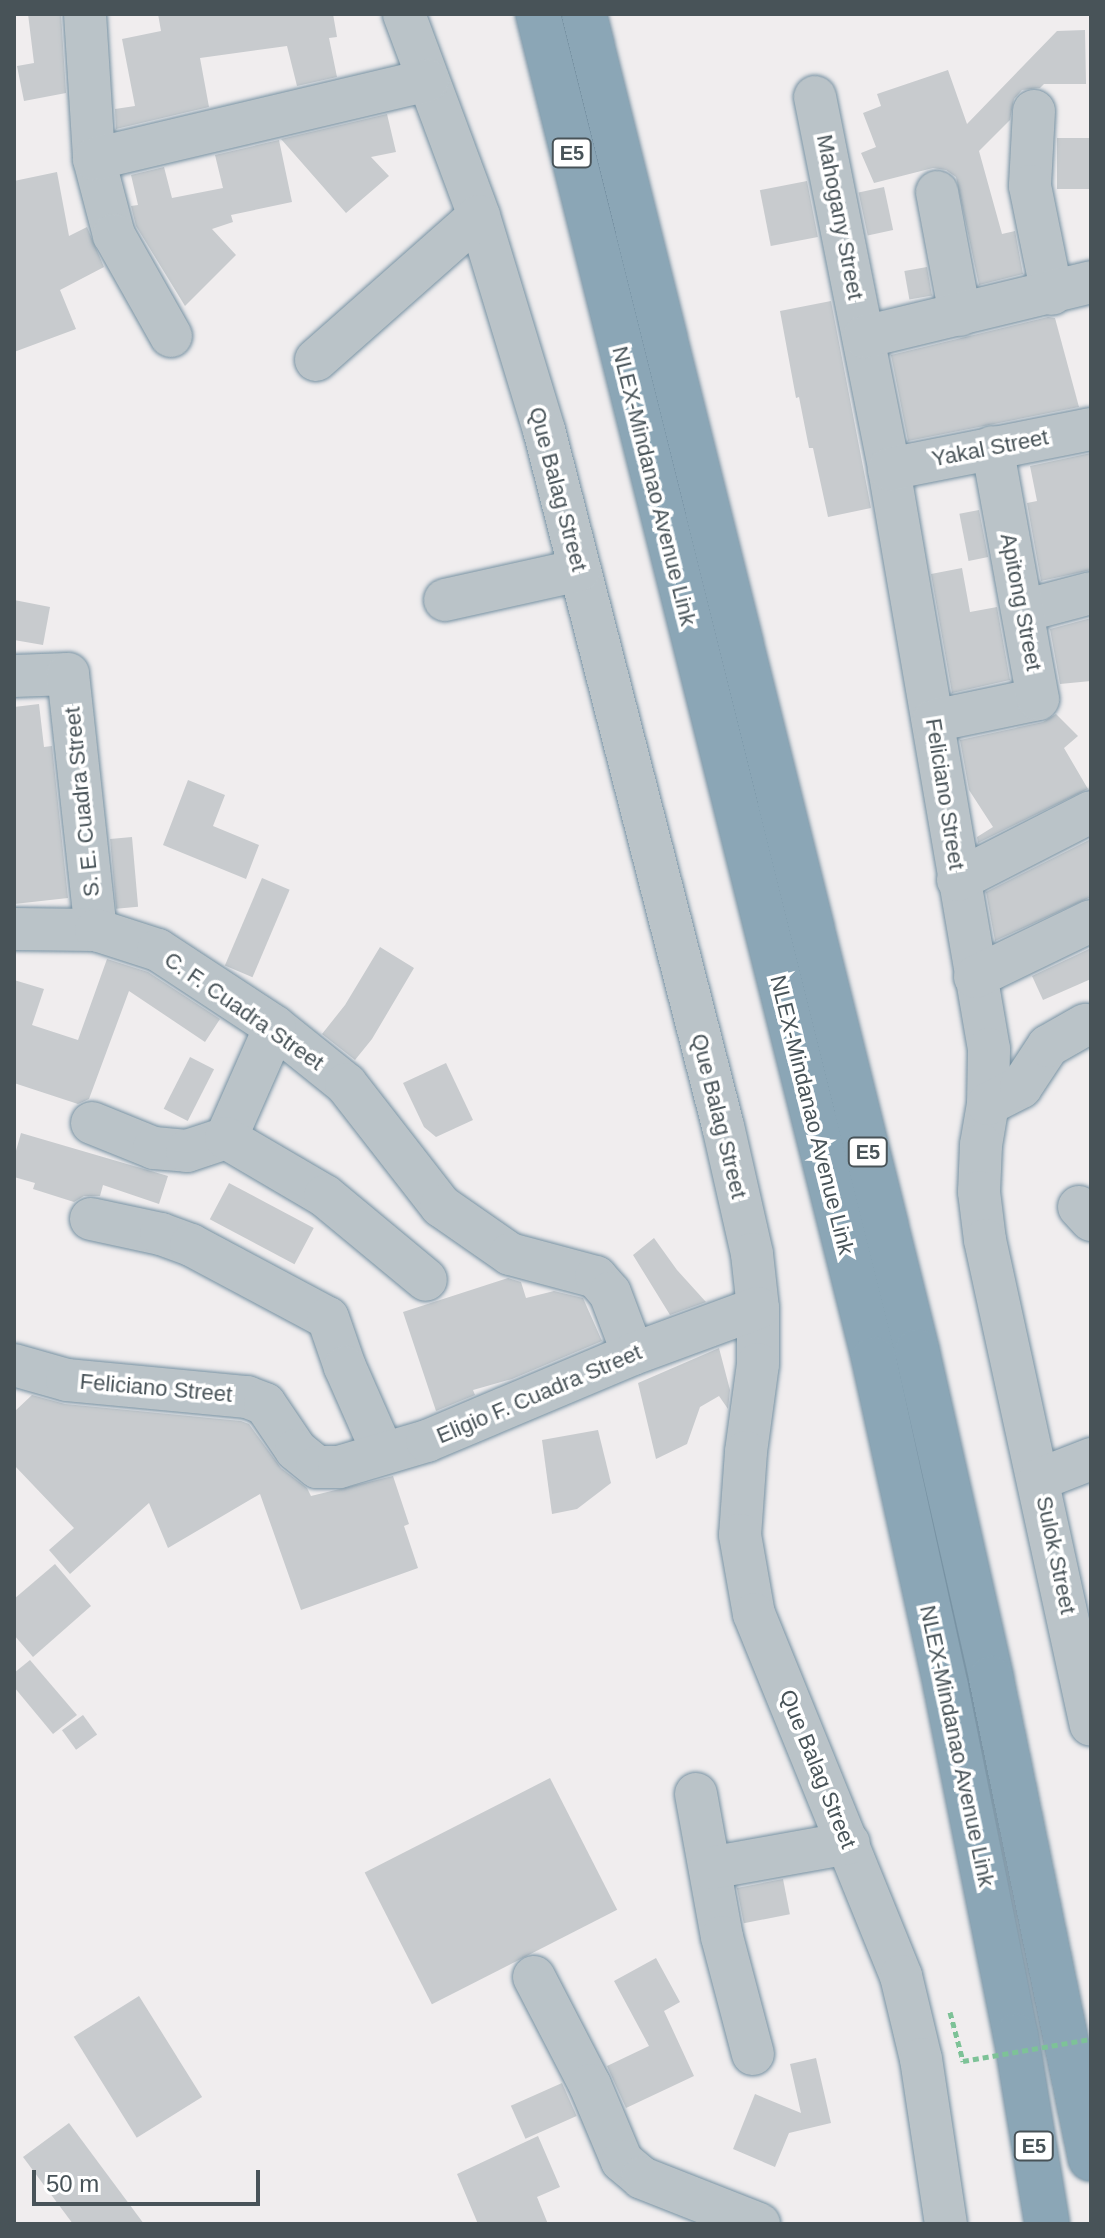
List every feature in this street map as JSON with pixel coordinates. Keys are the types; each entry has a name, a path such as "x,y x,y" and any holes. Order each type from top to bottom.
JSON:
{"highway":[{"name":"NLEX-Mindanao Avenue Link","path":"538,14 874,1359 955,1733 1016,2036 1047,2224"},
{"name":"NLEX-Mindanao Avenue Link","path":"584,14 917,1351 991,1678 1091,2159"}],"street":[{"path":"85,14 94,159 114,235 171,336"},
{"name":"Que Balag Street","path":"404,14 479,216 544,430 723,1126 752,1254 758,1308 758,1364 746,1452 742,1549 754,1614 887,1936 911,2011 946,2224"},
{"path":"94,159 428,80"},
{"name":"Mahogany Street","path":"815,97 864,337"},
{"path":"864,337 1080,289 1030,186 1034,111"},
{"path":"937,192 960,315"},
{"path":"316,360 479,216"},
{"name":"Feliciano Street","path":"864,337 989,1049 988,1104 981,1145 979,1192 985,1240 1040,1479"},
{"name":"Yakal Street","path":"889,469 1091,429"},
{"name":"Apitong Street","path":"933,721 1038,699 992,447"},
{"path":"445,600 580,570"},
{"path":"1023,611 1091,593"},
{"name":"S. E. Cuadra Street","path":"14,676 68,674 96,930"},
{"path":"958,880 1091,812"},
{"path":"975,977 1091,921"},
{"name":"C. F. Cuadra Street","path":"14,929 96,930 158,950 275,1027 346,1084 441,1206 510,1254 596,1277 610,1293 633,1354"},
{"path":"988,1104 1021,1087 1048,1046 1085,1025"},
{"path":"92,1123 154,1148 187,1151 226,1138 275,1027"},
{"path":"226,1138 325,1196 426,1280"},
{"path":"91,1219 161,1234 191,1245 328,1318 345,1367 383,1453"},
{"name":"Eligio F. Cuadra Street","path":"317,1467 339,1467 427,1441 633,1354 758,1308"},
{"name":"Feliciano Street","path":"14,1365 67,1380 247,1397 265,1404 296,1450 317,1467"},
{"path":"1040,1479 1091,1459"},
{"name":"Sulok Street","path":"1040,1479 1091,1725"},
{"path":"696,1794 722,1937 753,2054"},
{"path":"710,1868 849,1843"},
{"path":"534,1977 590,2085 622,2161 642,2178 759,2224"}],"path":[{"path":"947,2000 963,2061 1091,2039"}],"building":[{"path":"28,14 61,14 66,93 24,101 17,66 34,63"},
{"path":"158,14 333,14 337,37 329,38 337,77 297,86 287,46 200,58 209,107 116,129 115,109 135,106 122,39 161,31"},
{"path":"1085,30 1086,84 1044,84 1040,88 1022,90 1014,99 1010,120 979,151 1002,234 1015,231 1023,274 979,285 956,177 946,170 933,168 874,183 861,153 876,147 863,113 881,106 877,94 948,70 967,124 1057,31"},
{"path":"387,114 396,152 371,157 389,176 346,213 281,139"},
{"path":"1057,138 1091,138 1091,189 1057,189"},
{"path":"279,140 292,202 231,215 233,222 212,229 236,255 185,306 136,226 131,206 138,205 131,175 164,167 172,198 223,188 215,155"},
{"path":"57,172 69,236 87,227 104,267 60,290 76,329 14,352 14,181"},
{"path":"807,181 818,237 771,246 760,190"},
{"path":"884,187 893,230 868,235 859,192"},
{"path":"927,267 932,296 909,300 904,271"},
{"path":"831,301 871,508 828,517 813,448 809,448 799,397 796,398 780,311"},
{"path":"1048,317 1055,318 1079,407 908,441 891,355"},
{"path":"1091,453 1091,570 1041,581 1027,503 1037,501 1030,466"},
{"path":"979,510 988,557 969,561 959,514"},
{"path":"962,568 970,612 997,607 1010,680 952,693 931,574"},
{"path":"14,600 50,607 43,645 14,640"},
{"path":"1091,618 1091,681 1060,684 1050,629"},
{"path":"39,704 44,747 52,746 68,898 14,904 14,707"},
{"path":"1056,714 1078,736 1064,748 1088,789 978,843 977,837 993,827 969,790 960,740 1043,722"},
{"path":"188,780 225,795 213,826 259,845 246,879 163,845"},
{"path":"132,837 138,907 116,909 110,839"},
{"path":"1091,839 1091,897 995,941 986,892"},
{"path":"262,878 290,890 252,977 225,965"},
{"path":"380,947 414,968 372,1039 355,1060 322,1034 345,1005"},
{"path":"1091,948 1091,979 1043,1000 1032,976"},
{"path":"107,959 148,972 220,1019 205,1042 129,991 89,1099 78,1104 14,1083 14,980 44,989 32,1025 78,1040"},
{"path":"190,1057 214,1069 188,1121 164,1109"},
{"path":"446,1063 473,1120 436,1137 424,1127 403,1083"},
{"path":"21,1133 168,1176 159,1204 103,1185 100,1196 84,1196 74,1202 33,1189 35,1183 14,1177 14,1158"},
{"path":"229,1183 314,1228 295,1264 210,1219"},
{"path":"654,1238 706,1302 670,1315 633,1255"},
{"path":"508,1278 521,1282 526,1298 554,1291 583,1298 602,1341 512,1379 473,1390 475,1395 436,1411 403,1312"},
{"path":"719,1348 730,1390 728,1409 719,1396 700,1407 687,1444 656,1459 638,1383"},
{"path":"32,1395 65,1404 241,1421 249,1424 281,1468 307,1488 311,1496 393,1476 409,1524 404,1526 418,1568 301,1610 260,1494 168,1548 149,1503 70,1574 49,1550 74,1528 14,1465 14,1412"},
{"path":"598,1430 611,1483 577,1509 552,1514 542,1440"},
{"path":"55,1564 91,1606 33,1657 14,1635 14,1599"},
{"path":"30,1660 77,1715 53,1734 14,1687 14,1673"},
{"path":"83,1715 97,1734 76,1750 62,1730"},
{"path":"550,1778 617,1910 432,2004 365,1872"},
{"path":"783,1879 790,1914 744,1923 737,1888"},
{"path":"656,1958 680,2002 664,2011 694,2076 626,2108 607,2066 649,2046 614,1981"},
{"path":"139,1996 202,2097 137,2138 74,2037"},
{"path":"816,2058 831,2123 789,2133 775,2167 733,2149 755,2094 801,2113 790,2064"},
{"path":"562,2083 577,2116 525,2139 511,2106"},
{"path":"69,2123 144,2224 73,2224 23,2157"},
{"path":"538,2136 560,2187 537,2197 548,2224 478,2224 457,2174"}]}
